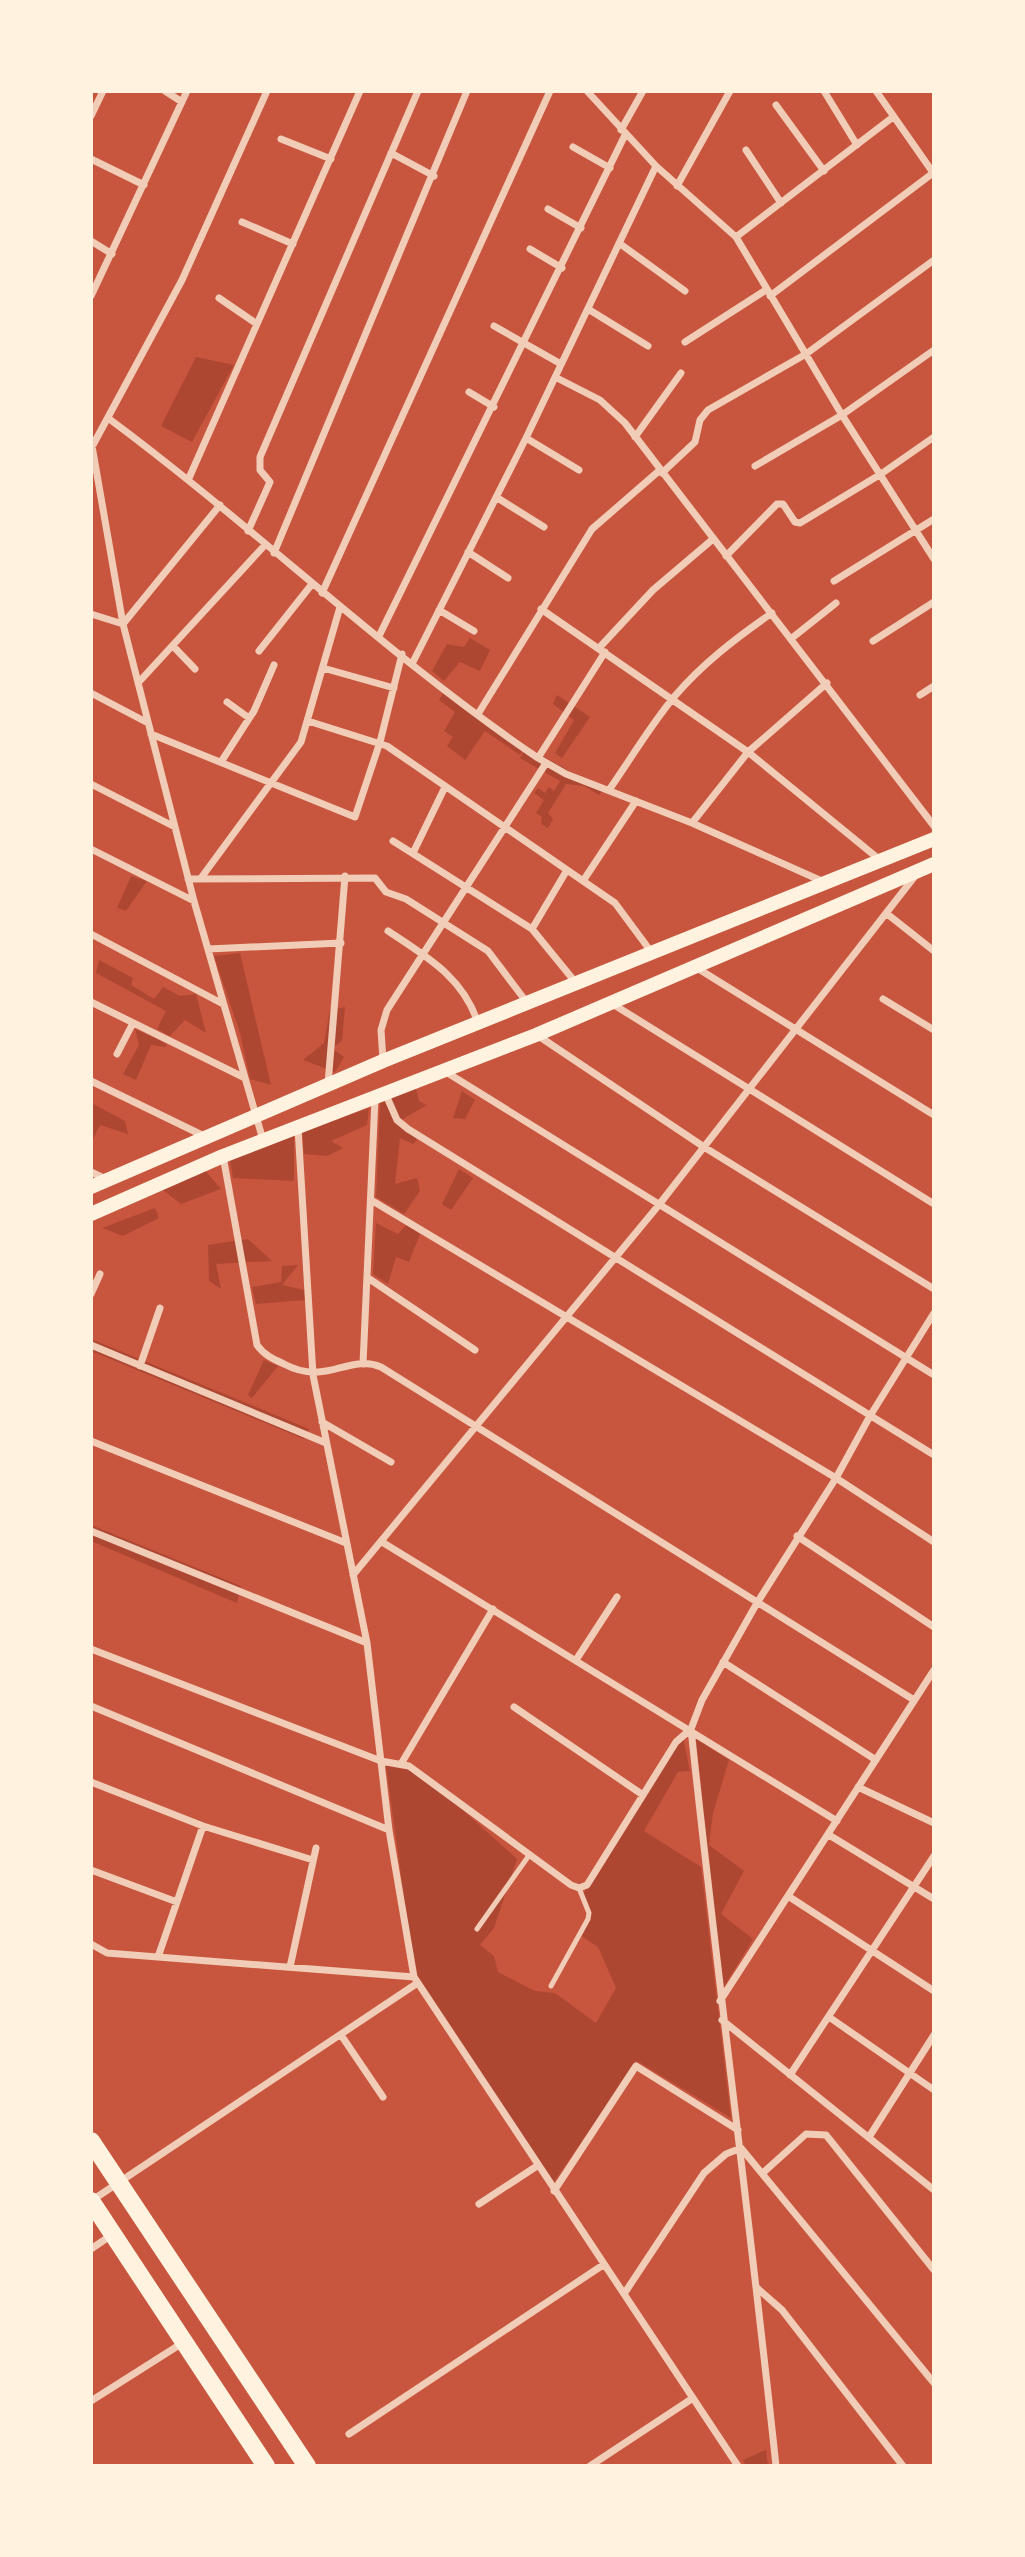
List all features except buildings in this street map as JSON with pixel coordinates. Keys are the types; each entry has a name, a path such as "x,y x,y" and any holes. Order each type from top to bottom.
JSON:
{"main road":[{"path":"91,1187 383,1061 934,839"},
{"path":"91,1214 223,1156 536,1035 934,864"},
{"path":"91,2141 307,2466"},
{"path":"91,2201 265,2466"}],"street":[{"path":"91,116 103,91"},
{"path":"165,91 182,102"},
{"path":"91,296 187,91"},
{"path":"264,1141 188,879 123,624 92,442 108,418 181,280 267,91"},
{"path":"189,478 360,91"},
{"path":"248,531 270,482 260,470 260,457 418,91"},
{"path":"274,553 434,176 467,91"},
{"path":"322,593 550,91"},
{"path":"587,91 656,166 737,237 842,415 934,559"},
{"path":"379,636 562,268 643,91"},
{"path":"677,186 730,91"},
{"path":"824,91 857,145"},
{"path":"685,342 768,293 933,174 876,91"},
{"path":"776,105 824,171"},
{"path":"737,237 893,117"},
{"path":"281,139 331,159"},
{"path":"573,147 610,168"},
{"path":"746,150 781,203"},
{"path":"391,153 434,176"},
{"path":"91,159 144,185"},
{"path":"412,663 526,438 656,166"},
{"path":"548,209 581,228"},
{"path":"242,222 293,244"},
{"path":"91,241 112,254"},
{"path":"619,243 685,291"},
{"path":"530,249 562,268"},
{"path":"478,714 592,529 695,442 699,420 708,410 806,354 934,260"},
{"path":"219,298 257,324"},
{"path":"588,309 648,346"},
{"path":"494,326 561,364"},
{"path":"755,466 842,415 934,350"},
{"path":"635,437 681,373"},
{"path":"555,377 600,400 635,437 827,683 934,826"},
{"path":"469,392 494,407"},
{"path":"108,418 189,478 322,593 538,758 827,883"},
{"path":"726,556 777,504 783,504 795,522 800,523 881,474 934,437"},
{"path":"526,438 579,471"},
{"path":"496,497 544,527"},
{"path":"123,624 220,505"},
{"path":"834,581 934,519"},
{"path":"538,758 602,650 653,590 713,539"},
{"path":"138,683 265,545"},
{"path":"468,552 508,578"},
{"path":"258,651 312,584"},
{"path":"873,640 934,602"},
{"path":"792,638 836,603"},
{"path":"201,878 301,742 340,607"},
{"path":"541,609 748,752 881,861"},
{"path":"439,610 474,631"},
{"path":"91,614 123,624"},
{"path":"609,790 673,699 719,652 772,614"},
{"path":"173,646 195,670"},
{"path":"151,734 355,817 380,742 402,654"},
{"path":"220,762 249,718 274,665"},
{"path":"323,668 394,688"},
{"path":"692,823 748,752 827,683"},
{"path":"920,695 934,686"},
{"path":"91,693 148,723"},
{"path":"227,702 249,718"},
{"path":"308,721 380,742 621,909 653,954"},
{"path":"383,1061 383,1020 421,953 546,763"},
{"path":"91,784 174,827"},
{"path":"413,853 445,787"},
{"path":"583,881 636,801"},
{"path":"393,841 532,929 577,985"},
{"path":"91,849 194,901"},
{"path":"532,929 567,870"},
{"path":"353,1575 658,1206 920,870"},
{"path":"188,879 345,876 374,878 386,892 406,899 488,951 528,1004"},
{"path":"328,1084 345,876"},
{"path":"886,913 934,951"},
{"path":"388,932 449,973 460,986 478,1024"},
{"path":"91,934 224,1004"},
{"path":"208,949 341,943"},
{"path":"696,967 934,1115"},
{"path":"883,999 934,1030"},
{"path":"91,1002 245,1078"},
{"path":"610,1003 934,1205"},
{"path":"117,1054 133,1023"},
{"path":"536,1035 704,1147 934,1289"},
{"path":"446,1072 934,1375"},
{"path":"91,1081 204,1137"},
{"path":"363,1363 371,1200 381,1097"},
{"path":"381,1097 408,1129 934,1455"},
{"path":"298,1128 313,1375 367,1643 389,1830 415,1980 738,2466"},
{"path":"223,1156 257,1345 268,1356 299,1373 313,1375 363,1363 381,1367 914,1700"},
{"path":"91,1172 107,1180"},
{"path":"371,1200 836,1478 934,1542"},
{"path":"91,1294 100,1274"},
{"path":"368,1278 475,1350"},
{"path":"140,1366 160,1308"},
{"path":"776,2466 741,2148 722,2020 691,1729 702,1700 757,1603 836,1478 870,1416 934,1313"},
{"path":"91,1345 326,1443"},
{"path":"323,1422 391,1462"},
{"path":"91,1441 346,1543"},
{"path":"91,1531 367,1643"},
{"path":"797,1536 934,1627"},
{"path":"382,1542 691,1729 837,1821"},
{"path":"576,1660 617,1597"},
{"path":"401,1764 493,1609"},
{"path":"91,1649 381,1761 401,1764 421,1772 579,1888 587,1885 676,1742 691,1729"},
{"path":"723,1662 876,1760"},
{"path":"720,2001 934,1670"},
{"path":"91,1706 389,1830"},
{"path":"514,1707 643,1794"},
{"path":"91,1782 203,1826 313,1860"},
{"path":"858,1787 934,1823"},
{"path":"158,1957 203,1826"},
{"path":"829,1835 934,1899"},
{"path":"290,1967 316,1848"},
{"path":"790,2075 934,1856"},
{"path":"91,1870 177,1902"},
{"path":"788,1896 934,1991"},
{"path":"91,1944 107,1953 415,1980"},
{"path":"91,2201 341,2035 415,1980"},
{"path":"829,2017 934,2090"},
{"path":"722,2020 934,2190"},
{"path":"341,2035 383,2096"},
{"path":"869,2137 934,2035"},
{"path":"554,2191 636,2066 738,2130"},
{"path":"764,2172 806,2134 825,2135 934,2270"},
{"path":"741,2148 764,2172 934,2383"},
{"path":"624,2294 704,2173 726,2154 741,2148"},
{"path":"479,2204 537,2166"},
{"path":"91,2249 113,2234"},
{"path":"349,2434 603,2265"},
{"path":"757,2288 782,2310 903,2466"},
{"path":"91,2401 184,2342"},
{"path":"590,2466 693,2398"}],"lane":[{"path":"477,1929 530,1854"},
{"path":"551,1986 588,1919 587,1906 579,1888"}],"shaded area":[{"path":"196,357 234,365 192,442 161,426"},
{"path":"470,638 490,650 480,671 460,662 444,681 432,671 447,644 464,647"},
{"path":"446,689 525,746 520,755 485,731 465,760 447,746 453,737 444,731 455,712 439,700"},
{"path":"557,695 590,717 562,758 555,753 574,720 553,704"},
{"path":"526,747 573,773 606,787 599,795 584,786 566,784 548,813 553,819 548,828 541,824 542,817 536,813 544,800 534,793 538,788 545,793 549,787 554,791 560,781 520,758"},
{"path":"131,876 147,881 126,911 117,908"},
{"path":"240,953 271,1085 250,1079 240,1033 214,956"},
{"path":"99,960 133,978 131,985 154,999 163,987 180,996 196,994 206,1033 185,1020 170,1036 157,1029 166,1011 96,973"},
{"path":"345,1007 342,1041 332,1048 344,1057 335,1072 303,1060 324,1043 330,1010"},
{"path":"135,1029 167,1044 165,1047 151,1045 136,1080 123,1074 139,1045"},
{"path":"416,1089 419,1101 427,1105 401,1120 417,1140 413,1144 400,1138 395,1184 417,1178 420,1191 404,1214 376,1197 380,1103"},
{"path":"462,1091 475,1100 465,1119 453,1118"},
{"path":"91,1103 125,1121 128,1134 100,1125 91,1143"},
{"path":"369,1108 367,1125 331,1141 343,1148 327,1156 304,1154 302,1132"},
{"path":"294,1135 294,1181 233,1178 230,1160"},
{"path":"204,1169 221,1189 181,1204 163,1190"},
{"path":"459,1169 473,1178 451,1210 442,1204"},
{"path":"155,1208 159,1218 123,1236 102,1228"},
{"path":"376,1223 398,1234 406,1225 420,1234 409,1262 396,1257 388,1284 373,1274"},
{"path":"248,1239 272,1261 216,1264 221,1289 209,1281 208,1245"},
{"path":"298,1265 282,1285 304,1290 305,1300 256,1304 252,1287 281,1282 282,1266"},
{"path":"91,1339 309,1429 304,1439 91,1351"},
{"path":"264,1360 278,1366 252,1398 248,1395"},
{"path":"91,1525 241,1586 237,1603 91,1541"},
{"path":"683,1736 690,1771 678,1772 644,1831 701,1867 731,2118 637,2061 551,2186 416,1984 386,1766 421,1772 517,1859 494,1928 480,1945 494,1956 498,1972 535,1991 555,1993 596,2023 616,1988 598,1947 580,1935 589,1913 581,1897"},
{"path":"696,1739 729,1760 713,1813 709,1845 744,1871 721,1914 753,1939 722,1990"},
{"path":"766,2450 768,2466 746,2466 743,2460"}]}
